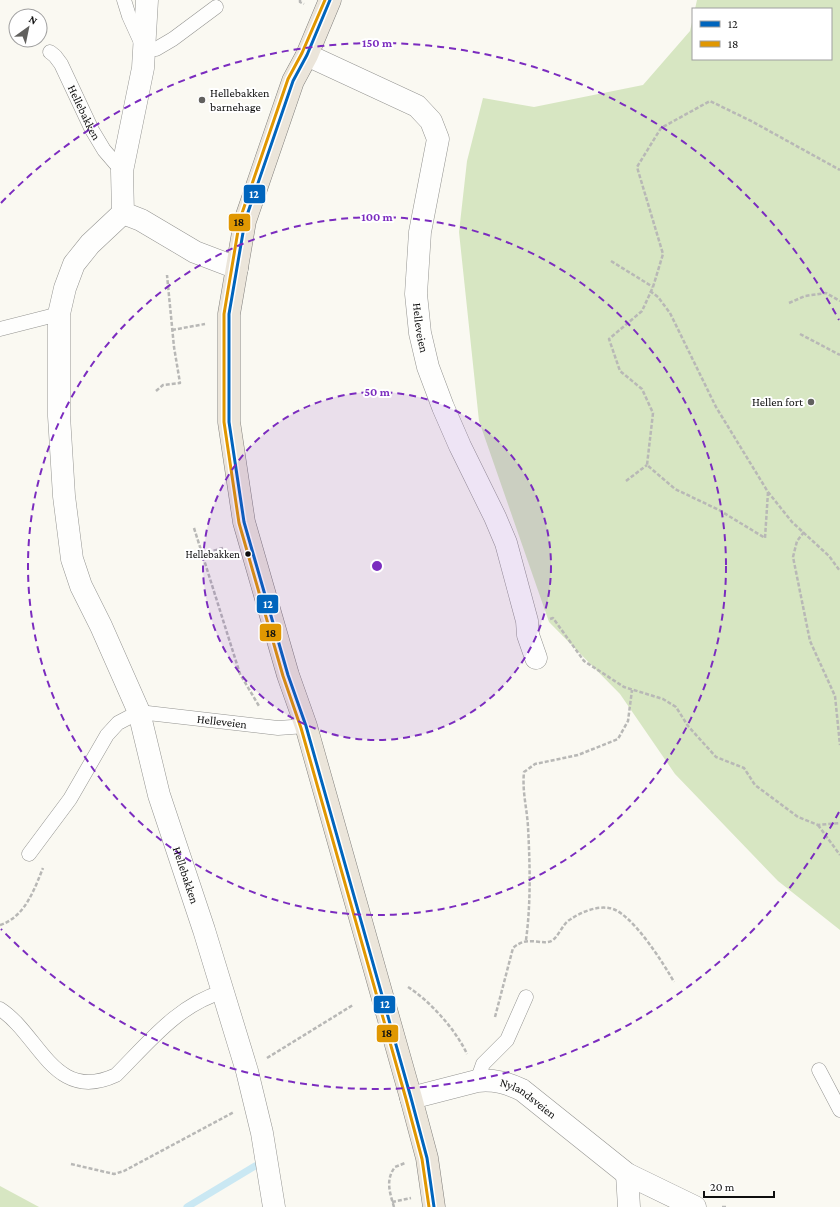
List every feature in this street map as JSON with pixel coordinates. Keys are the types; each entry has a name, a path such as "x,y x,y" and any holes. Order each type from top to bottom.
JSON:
{"main road":[{"path":"330,0 307,55 293,81 244,221 229,314 229,422 244,522 288,675 306,726 411,1098 426,1158 434,1207"}],"street":[{"path":"147,0 144,49 131,132 122,171 123,214 141,220 195,252 237,268"},
{"name":"Helleveien","path":"307,55 417,106 431,121 438,139 420,232 416,294 420,333 428,367 443,407 506,543 527,621 528,634 536,658"},
{"name":"Hellebakken","path":"123,214 90,244 74,264 65,288 59,314 59,416 64,496 72,559 81,586 101,626 138,712 159,795 247,1071 262,1133 274,1207"},
{"name":"Nylandsveien","path":"411,1098 488,1079 504,1082 522,1090 626,1174 695,1207"},
{"path":"626,1174 629,1207"}],"lane":[{"path":"124,0 129,16 144,49 156,49 173,39 216,6"},
{"name":"Hellebakken","path":"50,52 55,56 60,64 92,130 104,150 122,171"},
{"path":"0,329 59,314"},
{"path":"29,854 70,799 107,735 118,723 138,712"},
{"name":"Helleveien","path":"138,712 278,728 306,726"},
{"path":"0,1009 15,1021 44,1058 59,1071 81,1082 92,1082 104,1080 116,1074 180,1013 205,997 222,992"},
{"path":"477,1081 483,1064 507,1040 526,997"},
{"path":"819,1070 840,1110"}],"path":[{"path":"626,481 647,465 653,412 642,389 620,371 609,339 642,311 653,287 663,254 650,216 637,167 661,128 710,101 753,122 840,170"},
{"path":"611,261 653,287"},
{"path":"156,391 163,385 180,383 172,330 167,275"},
{"path":"650,291 658,297 670,313 716,407 768,492 792,522 829,556 840,571"},
{"path":"789,303 805,296 826,293 840,301"},
{"path":"172,330 206,324"},
{"path":"800,334 840,355"},
{"path":"647,465 675,489 719,510 765,538 768,492"},
{"path":"194,528 240,674 255,701"},
{"path":"804,532 796,541 793,557 810,641 835,696 840,745"},
{"path":"202,554 223,548"},
{"path":"527,621 553,618 584,661 624,687 663,699 676,706 688,726 716,757 744,768 755,785 798,817 818,825 840,824"},
{"path":"526,940 531,903 528,825 522,787 524,772 534,764 578,755 618,739 628,721 632,690"},
{"path":"818,825 840,855"},
{"path":"0,925 15,918 22,910 32,893 44,865"},
{"path":"495,1018 513,948 519,942 526,940 548,942 552,940 570,919 594,909 610,908 624,915 660,957 674,982"},
{"path":"408,987 429,1003 463,1045 477,1081"},
{"path":"247,1071 353,1004"},
{"path":"71,1164 114,1174 124,1171 238,1111"},
{"path":"394,1207 388,1187 391,1172 400,1164 426,1158"},
{"path":"722,1207 726,1207"}],"green space":[{"path":"697,0 840,0 840,930 778,881 675,774 620,694 549,622 479,421 459,232 467,161 483,98 534,107 643,85 690,31 692,22 692,60 832,60 832,8 695,8"},
{"path":"0,1186 39,1207 0,1207"}],"waterway":[{"path":"187,1207 255,1166"}],"transit line":[{"name":"18","path":"325,0 302,53 288,79 240,219 224,314 224,422 239,523 283,676 301,728 406,1099 422,1159 429,1207"},
{"name":"12","path":"330,0 307,55 293,81 245,221 229,314 229,422 244,522 288,675 306,726 411,1098 427,1158 434,1207"}],"place":[{"name":"Hellebakken barnehage","path":"202,100"},
{"name":"Hellen fort","path":"811,402"},
{"name":"Hellebakken","path":"248,554"}]}
